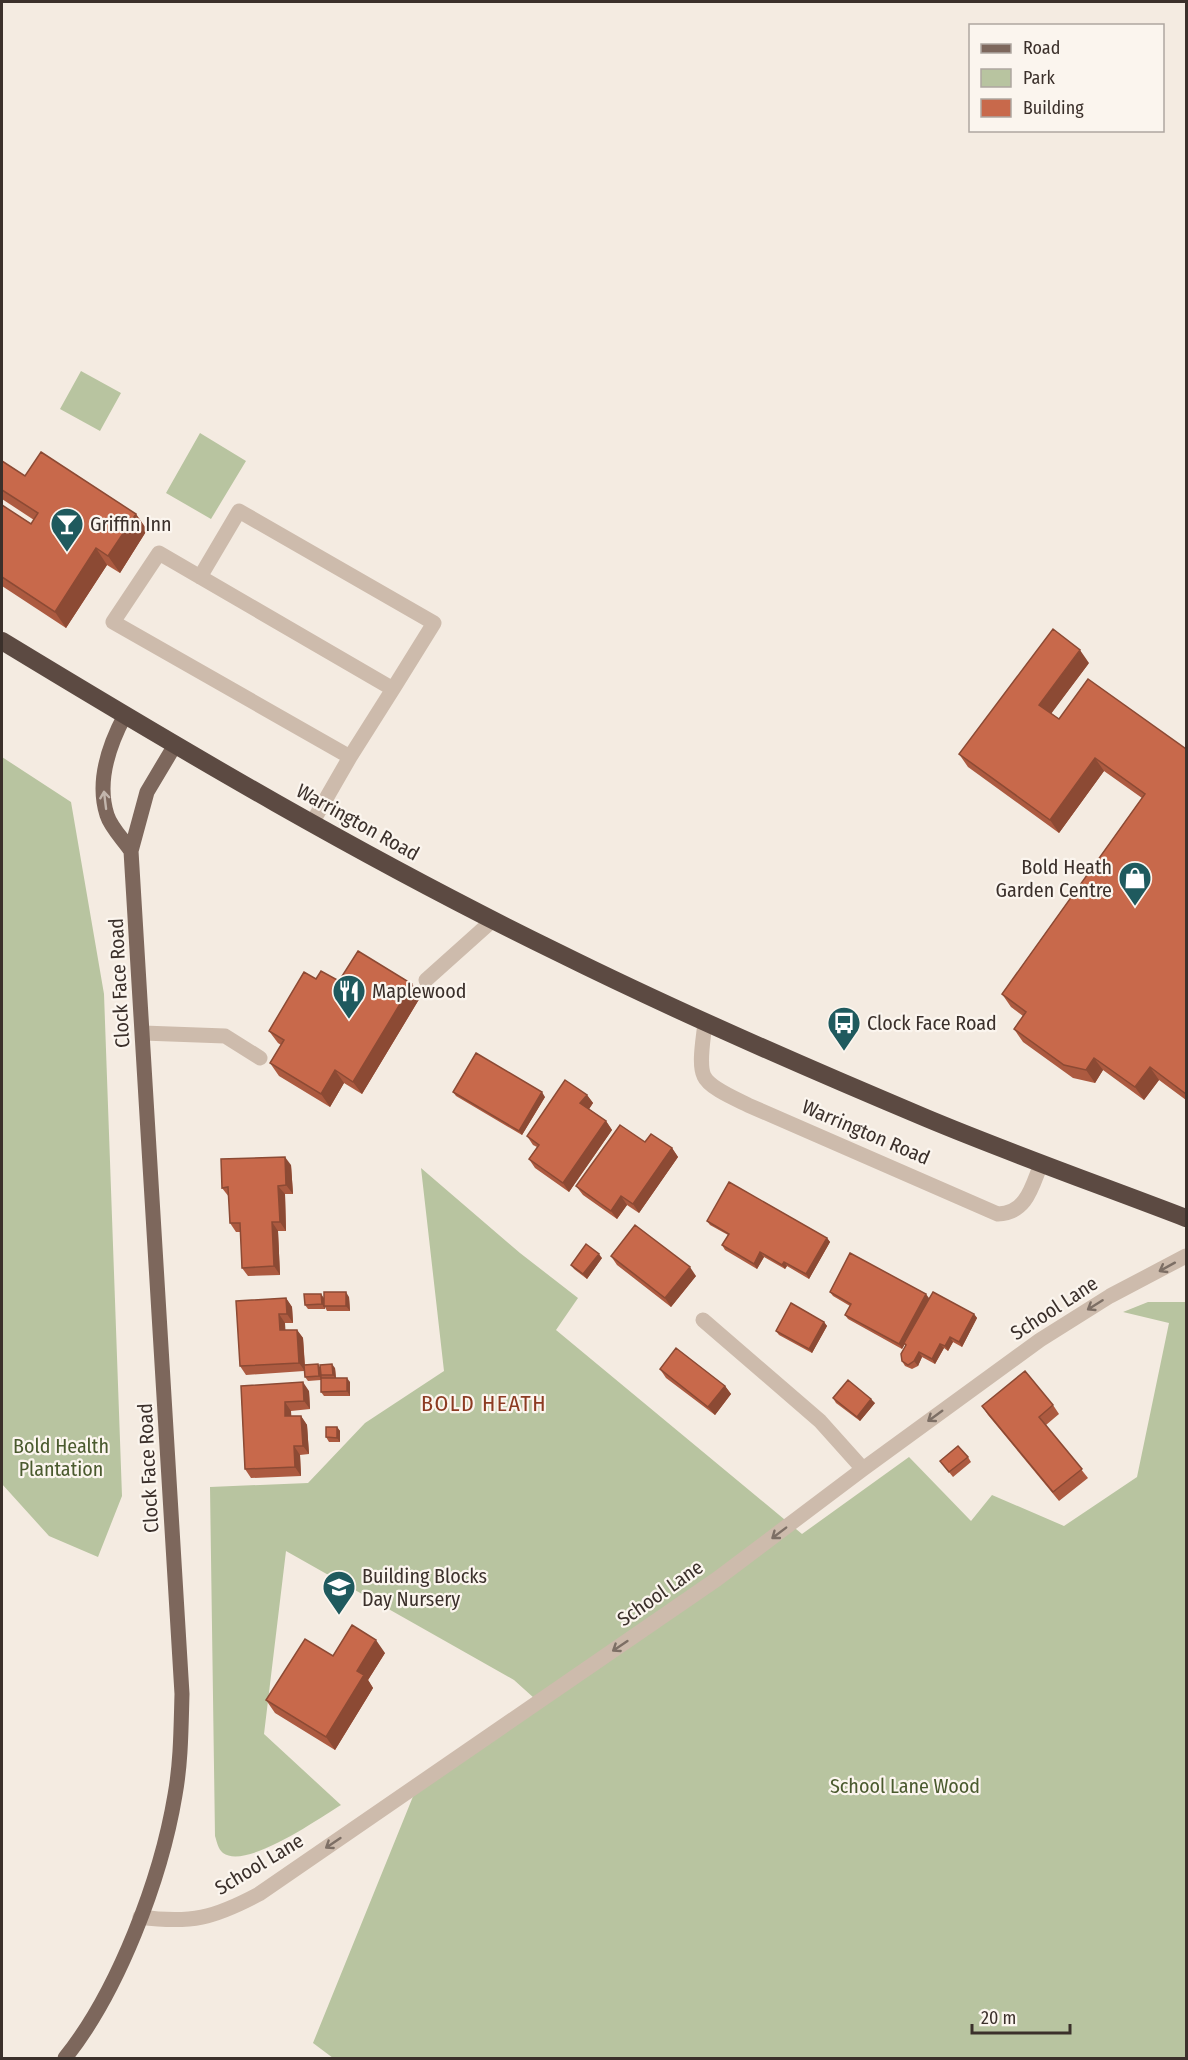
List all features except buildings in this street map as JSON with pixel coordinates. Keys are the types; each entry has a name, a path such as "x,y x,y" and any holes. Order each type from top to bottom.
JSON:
{"highway":[{"name":"Warrington Road","path":"2,641 175,745 312,823 493,920 705,1022 917,1114 1041,1164 1186,1218"}],"main road":[{"path":"125,715 114,735 104,766 104,796 108,817 131,851"},
{"name":"Clock Face Road","path":"65,2058 103,2001 140,1917 158,1863 175,1794 180,1753 182,1694 131,851 147,792 175,745"}],"street":[{"path":"200,577 239,511 434,623 350,757 312,823"},
{"path":"350,757 112,622 159,553 393,689"},
{"path":"426,980 493,920"},
{"name":"Warrington Road","path":"705,1022 702,1066 704,1077 720,1091 998,1214 1009,1214 1018,1208 1027,1197 1041,1164"},
{"path":"143,1033 225,1036 260,1058"},
{"name":"School Lane","path":"140,1917 186,1920 215,1915 259,1893 717,1579 1040,1340 1110,1296 1186,1256"},
{"path":"703,1320 820,1421 863,1469"}],"green space":[{"path":"81,371 121,393 100,431 60,409"},
{"path":"200,433 246,461 211,519 166,493"},
{"name":"Bold Health Plantation","path":"2,757 71,802 104,994 122,1496 98,1557 49,1536 2,1484"},
{"name":"School Lane Wood","path":"421,1168 520,1253 578,1298 556,1330 802,1534 909,1457 971,1521 992,1495 1064,1526 1137,1477 1169,1323 1123,1312 1148,1302 1186,1302 1186,2058 333,2058 313,2043 414,1794 534,1698 514,1680 286,1551 264,1734 341,1805 282,1841 248,1855 234,1856 223,1853 219,1847 215,1836 210,1487 308,1483 365,1423 444,1371"}],"place":[{"name":"Griffin Inn","path":"67,553"},
{"name":"Bold Heath Garden Centre","path":"1135,907"},
{"name":"Maplewood","path":"349,1020"},
{"name":"Clock Face Road","path":"844,1052"},
{"name":"Building Blocks Day Nursery","path":"339,1616"}],"district":[{"name":"BOLD HEATH","path":"484,1403"}]}
